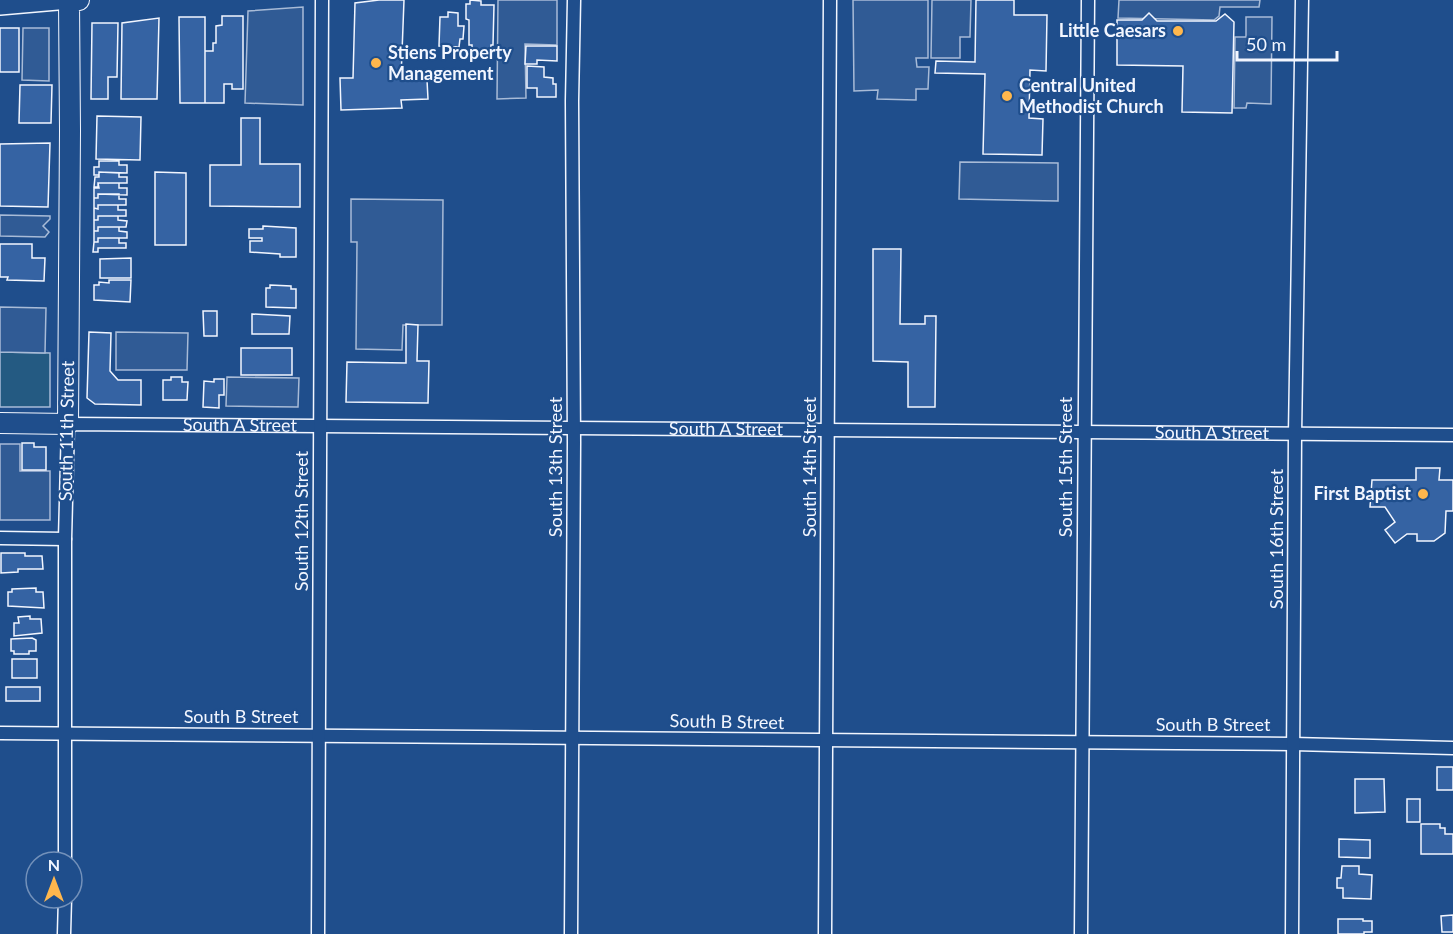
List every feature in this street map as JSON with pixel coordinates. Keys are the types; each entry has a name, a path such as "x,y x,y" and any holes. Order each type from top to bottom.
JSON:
{"main road":[{"path":"69,0 79,0"},
{"name":"South 11th Street","path":"68,423 69,0"},
{"name":"South A Street","path":"0,423 68,423"}],"street":[{"path":"0,7 69,0"},
{"name":"South 12th Street","path":"318,934 322,0"},
{"name":"South 13th Street","path":"571,934 574,0"},
{"name":"South 14th Street","path":"825,934 830,0"},
{"name":"South 15th Street","path":"1081,934 1088,0"},
{"name":"South 16th Street","path":"1292,934 1295,435 1302,0"},
{"name":"South A Street","path":"68,423 1453,435"},
{"name":"South 11th Street","path":"65,850 65,539 68,423"},
{"path":"0,538 65,539"},
{"name":"South B Street","path":"0,733 1293,744 1453,748"},
{"path":"64,934 65,910"}],"shaded area":[{"path":"498,0 557,0 557,45 525,44 526,98 497,99"},
{"path":"853,0 928,0 928,58 916,58 917,67 929,67 928,89 916,89 916,100 877,99 878,90 854,91"},
{"path":"932,0 971,0 970,37 960,37 960,58 931,58"},
{"path":"1119,0 1260,0 1259,7 1220,7 1219,16 1214,20 1118,18"},
{"path":"303,7 303,105 245,103 248,11"},
{"path":"1246,17 1272,17 1271,104 1247,103 1246,108 1234,108 1235,37 1246,37"},
{"path":"23,28 49,28 49,81 22,80"},
{"path":"960,162 1058,163 1058,201 959,199"},
{"path":"351,199 443,200 442,325 403,325 402,350 356,349 357,242 351,242"},
{"path":"0,215 50,216 43,226 49,232 45,237 0,236"},
{"path":"0,307 46,308 45,353 0,352"},
{"path":"116,332 188,333 187,370 116,370"},
{"path":"0,352 50,353 50,407 0,407"},
{"path":"227,377 299,378 298,407 226,406"},
{"path":"0,444 20,444 20,471 50,471 50,520 0,520"}],"building":[{"path":"404,0 401,79 427,80 428,99 401,100 402,108 341,110 340,78 353,78 355,3"},
{"path":"470,0 481,1 481,5 494,5 493,45 491,45 490,52 472,51 472,45 469,45 469,20 466,19 466,4 470,4"},
{"name":"Central United Methodist Church","path":"976,0 1014,0 1014,15 1047,15 1046,71 1030,70 1029,118 1043,119 1042,155 983,154 985,74 935,73 936,61 975,62"},
{"path":"448,12 458,13 458,26 464,26 463,39 460,39 459,47 439,46 440,17 448,17"},
{"path":"1149,13 1157,21 1216,21 1225,14 1234,22 1232,113 1182,112 1183,66 1117,65 1117,20 1142,20"},
{"path":"222,16 243,16 243,89 232,89 232,84 224,84 224,103 205,103 205,51 213,51 213,43 216,43 216,26 222,25"},
{"path":"179,17 205,17 205,103 180,103"},
{"path":"159,18 157,99 121,99 122,23"},
{"path":"92,23 118,23 117,77 108,77 108,99 91,99"},
{"path":"0,28 19,28 19,72 0,72"},
{"path":"526,46 557,46 557,61 537,60 537,64 525,64"},
{"path":"527,66 544,67 544,77 553,78 553,84 556,84 556,97 537,97 537,88 527,88"},
{"path":"20,85 52,85 51,123 19,123"},
{"path":"97,116 141,117 140,160 96,159"},
{"path":"241,118 260,118 260,164 300,164 300,207 210,206 210,165 241,165"},
{"path":"50,143 48,207 0,206 0,144"},
{"path":"99,161 119,161 119,165 127,165 127,173 99,172 99,175 94,175 94,167 99,167"},
{"path":"99,172 119,173 119,177 127,177 127,183 98,183 98,187 94,187 95,177 99,177"},
{"path":"155,172 186,173 186,245 155,245"},
{"path":"98,183 119,183 119,188 127,188 127,195 98,194 98,198 94,198 94,188 99,188"},
{"path":"98,194 119,194 119,199 126,199 126,205 98,205 98,209 94,208 94,198 98,198"},
{"path":"98,205 118,205 118,210 126,210 126,216 98,216 98,220 94,220 94,208 98,209"},
{"path":"98,216 118,216 118,220 127,221 126,227 98,227 98,231 94,231 94,220 98,220"},
{"path":"263,226 296,228 296,257 250,252 250,241 262,241 262,238 249,238 249,229 263,229"},
{"path":"98,227 119,227 119,231 127,232 127,238 98,238 98,242 94,242 94,231 98,231"},
{"path":"98,238 119,238 119,243 126,243 126,248 98,248 98,252 93,252 94,242 98,242"},
{"path":"0,244 32,244 32,258 45,258 44,281 7,280 8,277 0,277"},
{"path":"873,249 901,249 900,324 925,324 925,316 936,316 935,407 908,407 908,362 873,361"},
{"path":"131,258 131,278 100,278 100,259"},
{"path":"109,280 131,280 130,302 94,300 94,285 99,285 99,282 109,283"},
{"path":"270,285 291,286 291,289 296,289 296,308 266,307 266,288 270,288"},
{"path":"203,311 217,311 217,336 204,336"},
{"path":"252,314 290,316 289,334 252,334"},
{"path":"406,324 418,325 417,361 429,361 428,403 346,402 347,362 406,363"},
{"path":"89,332 111,333 110,371 118,380 141,380 141,405 95,404 87,398"},
{"path":"241,348 292,348 292,375 241,375"},
{"path":"171,377 182,377 182,382 188,382 187,400 163,400 163,380 171,380"},
{"path":"214,379 224,379 224,395 219,395 219,408 203,407 204,381 214,382"},
{"path":"22,443 34,443 34,447 46,447 46,470 22,470"},
{"path":"1416,468 1440,468 1439,480 1453,480 1453,511 1446,511 1445,533 1434,541 1417,541 1417,534 1407,534 1395,543 1385,530 1395,522 1385,507 1370,507 1372,480 1416,480"},
{"path":"1,553 42,556 43,569 18,569 18,572 1,573"},
{"path":"36,588 36,592 43,592 44,608 8,606 8,592 12,592 12,589"},
{"path":"30,616 30,619 41,619 42,633 14,636 14,623 19,623 18,617"},
{"path":"32,638 36,640 36,651 29,651 29,654 14,654 14,651 11,651 11,639"},
{"path":"12,659 37,659 37,678 12,678"},
{"path":"6,687 40,687 40,701 6,701"},
{"path":"1437,767 1453,767 1453,790 1437,790"},
{"path":"1355,779 1384,779 1385,812 1355,813"},
{"path":"1407,799 1420,799 1420,822 1407,822"},
{"path":"1421,824 1440,824 1440,828 1445,828 1445,834 1453,834 1453,854 1421,854"},
{"path":"1339,839 1370,840 1370,858 1339,857"},
{"path":"1342,866 1359,866 1359,874 1372,875 1371,899 1343,898 1343,888 1337,888 1337,878 1341,878"},
{"path":"1453,915 1453,932 1442,932 1441,916"},
{"path":"1338,919 1372,921 1372,932 1338,934"}],"place":[{"name":"Little Caesars","path":"1178,31"},
{"name":"Stiens Property Management","path":"376,63"},
{"name":"Central United Methodist Church","path":"1007,96"},
{"name":"First Baptist","path":"1423,494"}]}
